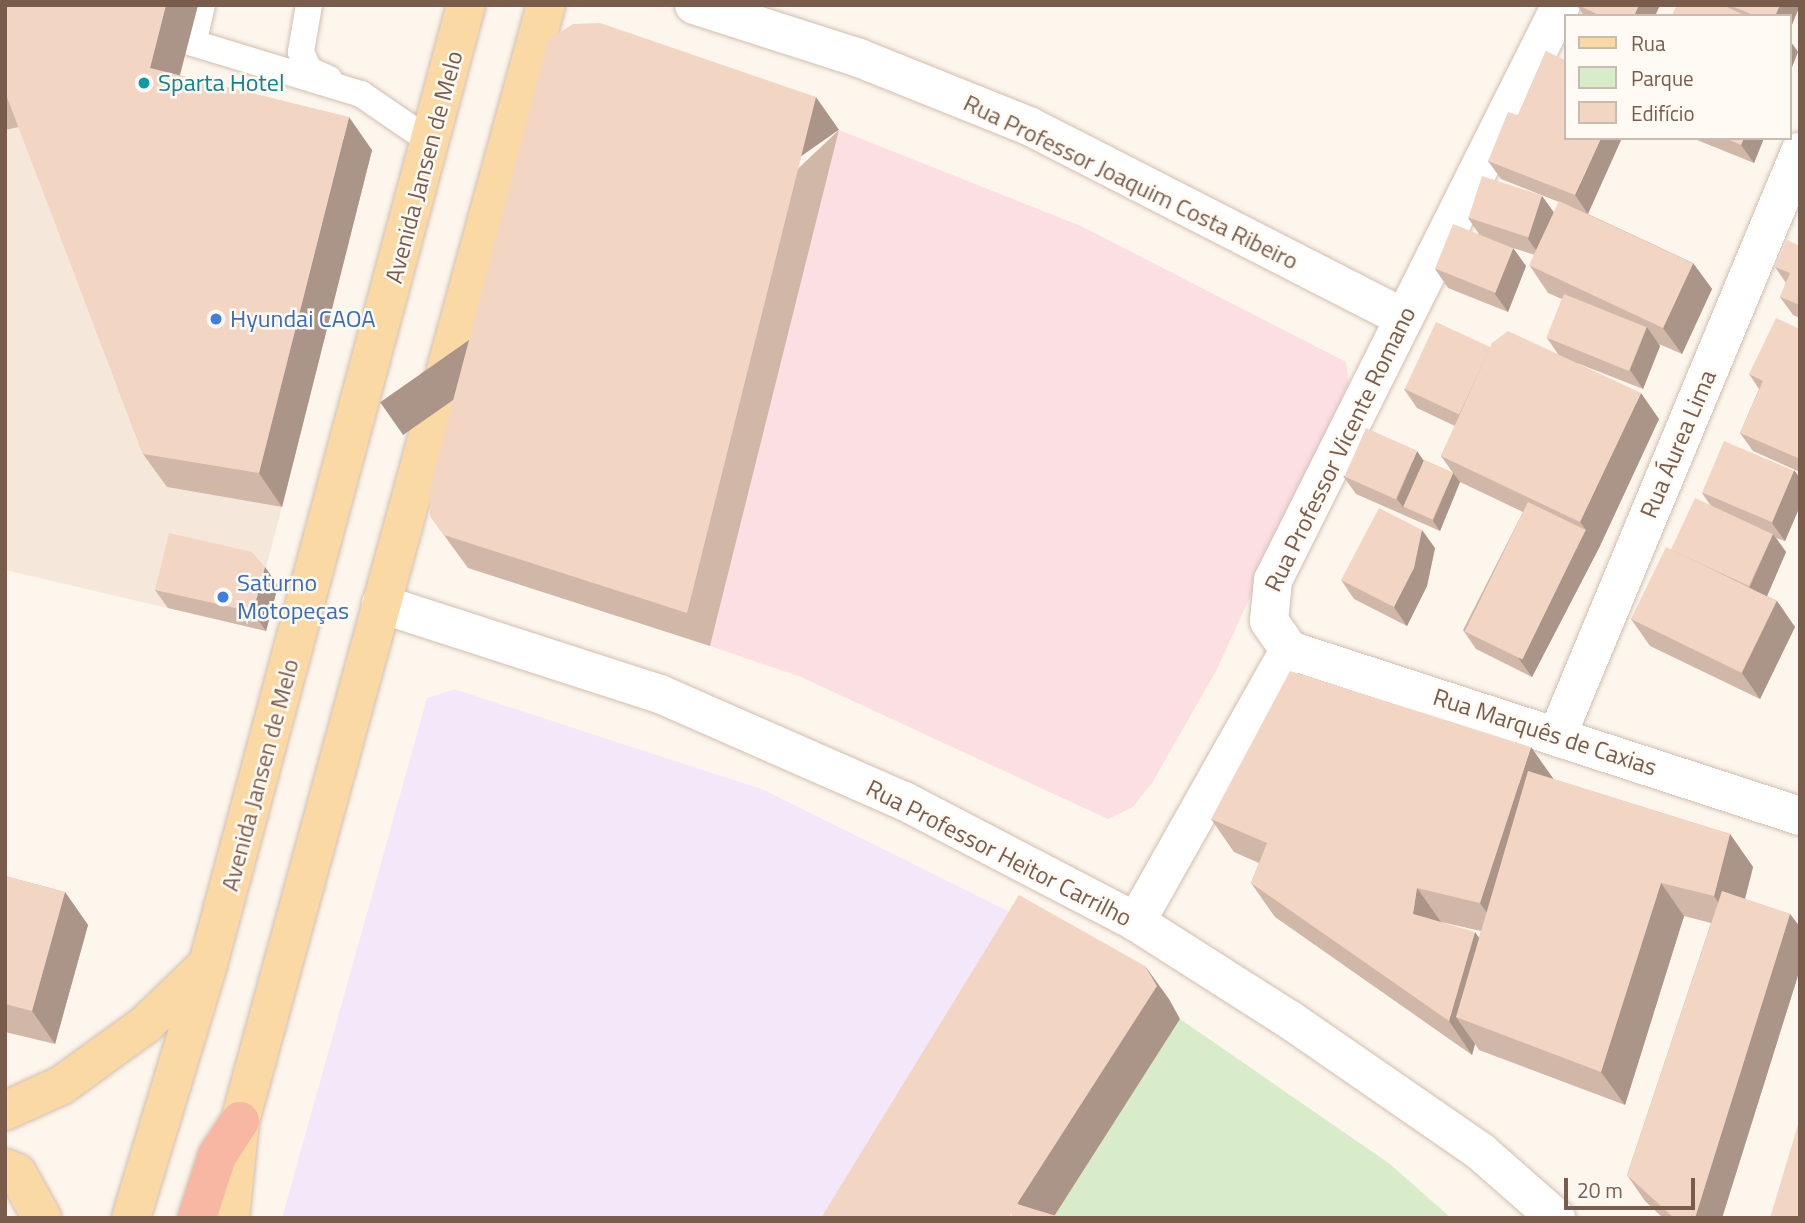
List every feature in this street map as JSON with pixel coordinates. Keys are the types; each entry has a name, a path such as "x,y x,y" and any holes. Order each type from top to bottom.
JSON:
{"highway":[{"path":"197,1218 217,1156 240,1121"}],"main road":[{"name":"Avenida Jansen de Melo","path":"131,1218 208,964 466,5"},
{"path":"230,1218 240,1121 546,5"},
{"path":"5,1111 62,1085 145,1025 208,964"},
{"path":"5,1168 17,1173 42,1218"}],"street":[{"name":"Rua Professor Joaquim Costa Ribeiro","path":"694,5 859,58 1029,126 1403,317"},
{"name":"Rua Professor Vicente Romano","path":"1289,650 1269,621 1273,580 1561,5"},
{"name":"Rua Áurea Lima","path":"1557,736 1800,152"},
{"name":"Rua Professor Heitor Carrilho","path":"381,604 660,694 904,801 1136,922 1481,1152 1556,1218"},
{"name":"Rua Marquês de Caxias","path":"1289,650 1800,816"},
{"path":"1136,922 1289,650"}],"lane":[{"path":"202,5 193,43 361,94"},
{"path":"309,5 300,37 309,70 361,94 431,142"}],"shaded area":[{"path":"29,125 167,487 282,507 265,571 278,586 266,631 5,570 5,130"},
{"path":"839,130 1081,226 1346,362 1349,383 1216,671 1152,783 1133,807 1108,819 801,677 710,646"},
{"path":"454,689 764,790 1042,928 856,1218 282,1218 427,698"}],"green space":[{"path":"1180,1019 1390,1164 1451,1218 1051,1218"}],"building":[{"name":"Hyundai CAOA","path":"5,5 166,5 150,68 349,117 259,473 143,454 5,92"},
{"path":"1578,5 1639,5 1635,14 1597,14"},
{"path":"1677,5 1723,5 1742,14 1673,14"},
{"path":"1729,5 1780,5 1776,14 1751,14"},
{"path":"600,23 816,97 687,613 444,535 430,516 429,492 548,40 573,24"},
{"path":"1546,51 1563,59 1563,140 1600,140 1575,195 1488,161 1508,112 1518,115"},
{"path":"1730,140 1743,140 1741,145"},
{"path":"1482,176 1542,195 1528,237 1468,218"},
{"path":"1559,201 1693,264 1663,328 1529,265"},
{"path":"1453,224 1513,248 1495,293 1435,269"},
{"path":"1787,240 1800,246 1800,305 1780,297 1790,273 1775,267"},
{"path":"1564,294 1647,327 1629,371 1546,338"},
{"path":"1776,318 1800,329 1800,459 1740,433 1763,381 1749,374"},
{"path":"1436,322 1490,347 1459,414 1405,389"},
{"path":"1508,331 1641,393 1580,522 1441,456 1492,343"},
{"path":"1366,428 1417,451 1396,499 1344,476"},
{"path":"1724,441 1794,471 1772,522 1702,493"},
{"path":"1424,460 1453,473 1432,520 1403,507"},
{"path":"1695,498 1773,534 1749,586 1671,550"},
{"path":"1528,502 1586,530 1522,659 1465,631"},
{"path":"1379,508 1422,530 1414,568 1394,607 1341,580"},
{"name":"Saturno Motopeças","path":"169,533 252,552 265,567 253,612 155,590"},
{"path":"1666,547 1777,601 1741,673 1631,619"},
{"path":"1290,671 1531,747 1480,903 1417,888 1413,914 1475,932 1449,1021 1251,883 1267,843 1211,819"},
{"path":"1528,771 1730,834 1714,896 1661,883 1601,1072 1456,1017"},
{"path":"5,876 65,892 32,1011 5,1004"},
{"path":"1722,891 1790,914 1695,1218 1674,1218 1627,1175"},
{"path":"1019,895 1145,966 1157,986 1017,1204 1063,1218 1011,1218 1012,1212 1009,1218 821,1218"},
{"path":"1800,1118 1800,1218 1770,1218"}],"place":[{"name":"Sparta Hotel","path":"144,83"},
{"name":"Hyundai CAOA","path":"216,319"},
{"name":"Saturno Motopeças","path":"223,597"}]}
